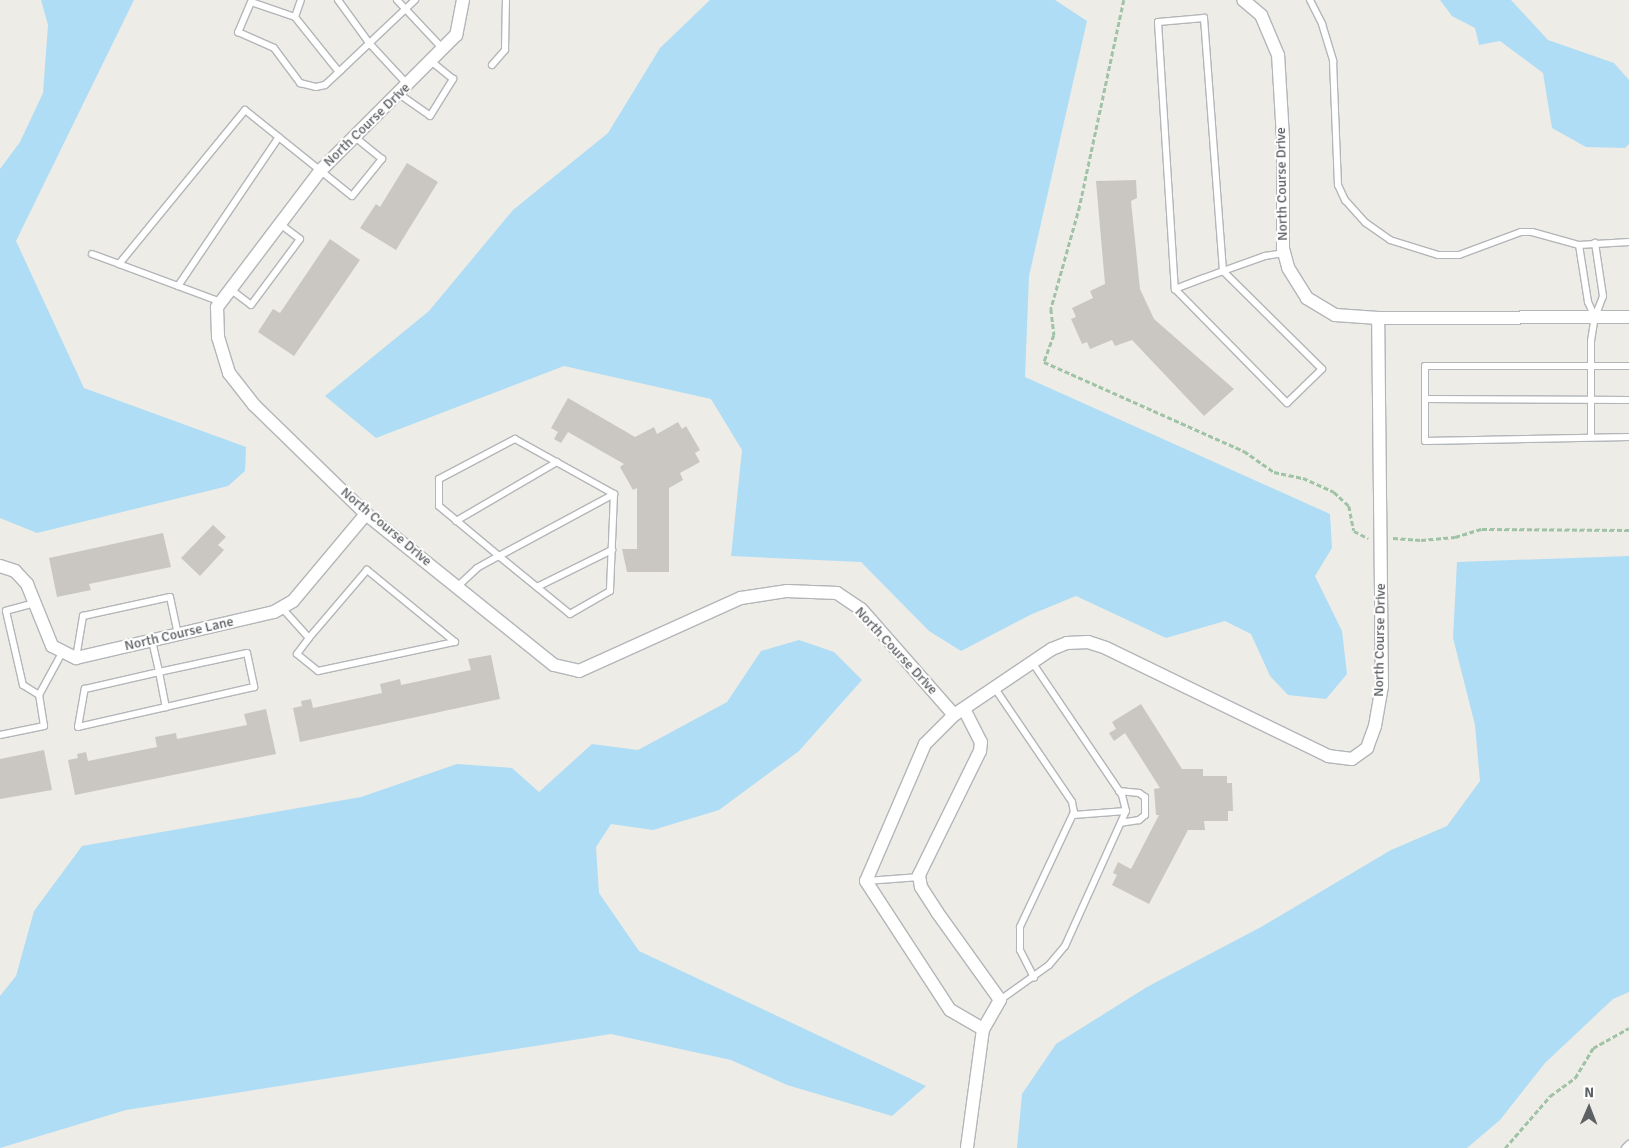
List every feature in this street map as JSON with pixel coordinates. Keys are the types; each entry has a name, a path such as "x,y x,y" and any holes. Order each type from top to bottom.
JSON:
{"street":[{"name":"North Course Drive","path":"463,0 456,34 444,49 320,171 229,288 217,307 218,337 229,373 254,405 366,514 554,665 579,670 741,598 787,591 837,593 861,610 959,712 981,742 980,752 923,863 920,877"},
{"name":"North Course Drive","path":"1243,0 1261,15 1278,55 1284,253 1288,267 1307,298 1336,315 1378,318 1629,317"},
{"name":"North Course Drive","path":"866,881 925,744 959,712 996,690 1032,662 1067,643 1088,642 1328,756 1352,759 1367,748 1382,686 1378,318"},
{"name":"North Course Lane","path":"76,658 282,608 293,601 366,514"},
{"path":"0,566 15,571 28,584 52,646 76,658"},
{"path":"920,877 922,887 937,912 1000,1000 983,1029 967,1148"},
{"path":"866,881 950,1010 983,1029"}],"lane":[{"path":"295,17 301,0"},
{"path":"338,0 404,89 430,116 454,79 432,61"},
{"path":"397,0 406,12 444,49"},
{"path":"339,72 295,17 251,2 238,32 274,48 300,83 308,87 324,84 339,72 406,12 415,0"},
{"path":"492,65 505,50 506,0"},
{"path":"1310,0 1322,24 1333,61 1338,185 1345,200 1366,223 1390,240 1438,255 1459,255 1522,232 1532,232 1579,244 1629,242"},
{"path":"1204,18 1223,271 1322,369 1287,403 1175,289 1158,22 1204,18"},
{"path":"119,264 245,110 352,196 382,159 355,137"},
{"path":"178,286 278,137"},
{"path":"229,288 251,305 300,239 279,223"},
{"path":"1591,436 1590,366 1595,317 1604,296 1595,243"},
{"path":"1579,244 1588,302 1595,317"},
{"path":"1175,289 1264,256 1284,253"},
{"path":"92,254 221,302"},
{"path":"1629,366 1426,366 1425,441 1591,436 1629,437"},
{"path":"1426,399 1629,400"},
{"path":"515,439 614,494 610,591 570,614 439,506 439,479 515,439"},
{"path":"456,521 557,462"},
{"path":"458,586 477,568 614,494"},
{"path":"537,587 612,550"},
{"path":"367,570 455,642 318,671 297,654 309,638 367,570"},
{"path":"76,658 83,616 170,597 178,634"},
{"path":"35,603 6,611 23,685 39,695"},
{"path":"282,608 309,638"},
{"path":"152,641 166,707"},
{"path":"0,735 44,726 39,695 63,651"},
{"path":"247,653 254,687 78,727 85,689 159,672 247,653"},
{"path":"1000,1000 1034,978 1065,946 1126,812 1119,791 1032,662"},
{"path":"996,690 1072,802 1073,815 1020,927 1020,950 1034,978"},
{"path":"1119,791 1139,792 1145,797 1145,815 1139,820 1121,823"},
{"path":"1073,815 1126,812"},
{"path":"866,881 920,877"},
{"path":"1625,1148 1629,1144"}],"path":[{"path":"1124,0 1080,206 1051,309 1054,334 1044,362 1244,451 1274,472 1303,478 1334,492 1349,506 1354,531 1364,538 1371,538"},
{"path":"1389,538 1421,540 1454,537 1482,529 1629,530"},
{"path":"1505,1148 1550,1096 1575,1078 1593,1048 1629,1028"}],"water":[{"path":"41,0 134,0 16,241 84,388 246,447 245,471 228,486 37,533 0,518 0,169 20,142 43,93 48,25"},
{"path":"710,0 1055,0 1087,21 1029,276 1025,377 1330,514 1332,548 1315,576 1342,631 1347,674 1326,699 1288,695 1270,676 1251,634 1225,621 1166,638 1076,596 1032,614 961,651 929,631 861,562 731,556 742,450 711,399 564,366 376,438 325,396 429,311 513,210 608,133 660,48"},
{"path":"1440,0 1511,0 1548,40 1614,63 1629,80 1629,144 1625,148 1586,147 1552,128 1543,73 1500,41 1479,45 1475,28 1452,16"},
{"path":"1629,556 1629,992 1613,999 1545,1063 1500,1120 1467,1148 1017,1148 1022,1094 1056,1044 1147,987 1261,927 1391,850 1447,826 1480,781 1475,725 1453,638 1457,562"},
{"path":"799,640 834,652 862,680 799,751 719,810 653,830 611,824 596,847 599,893 639,951 926,1086 892,1116 787,1085 731,1060 611,1034 126,1110 0,1148 0,996 16,976 34,911 82,846 361,797 457,764 512,768 539,792 592,744 638,750 727,702 761,651"}],"building":[{"path":"407,163 438,182 396,250 360,228 376,204 380,207"},
{"path":"1136,180 1137,198 1131,201 1140,289 1154,319 1234,389 1204,416 1132,340 1115,346 1112,340 1090,349 1087,342 1082,344 1071,319 1076,317 1072,308 1093,298 1090,291 1105,284 1096,181"},
{"path":"330,239 360,260 294,356 258,332 273,309 280,313"},
{"path":"568,398 635,437 654,427 657,434 678,422 682,429 686,426 700,450 695,453 700,462 680,473 683,480 669,488 669,572 627,572 622,549 637,549 637,488 633,490 620,467 624,464 568,432 561,443 554,439 558,432 551,428"},
{"path":"213,525 226,537 218,545 224,550 200,576 181,558"},
{"path":"163,533 171,567 89,584 91,590 57,597 49,558"},
{"path":"491,655 500,699 300,742 293,708 302,706 301,701 311,699 313,708 382,693 380,684 400,679 401,685 471,670 468,659"},
{"path":"1141,704 1182,769 1203,769 1203,776 1227,776 1227,783 1232,783 1233,811 1228,811 1228,821 1204,821 1205,830 1188,830 1149,904 1112,885 1117,875 1113,873 1118,862 1131,869 1159,815 1156,815 1154,789 1160,788 1125,733 1114,741 1109,733 1116,729 1112,722"},
{"path":"266,709 276,754 75,795 68,760 78,758 77,754 86,752 88,761 157,747 155,737 176,733 177,739 247,725 244,714"},
{"path":"44,750 52,790 0,799 0,759"}]}
